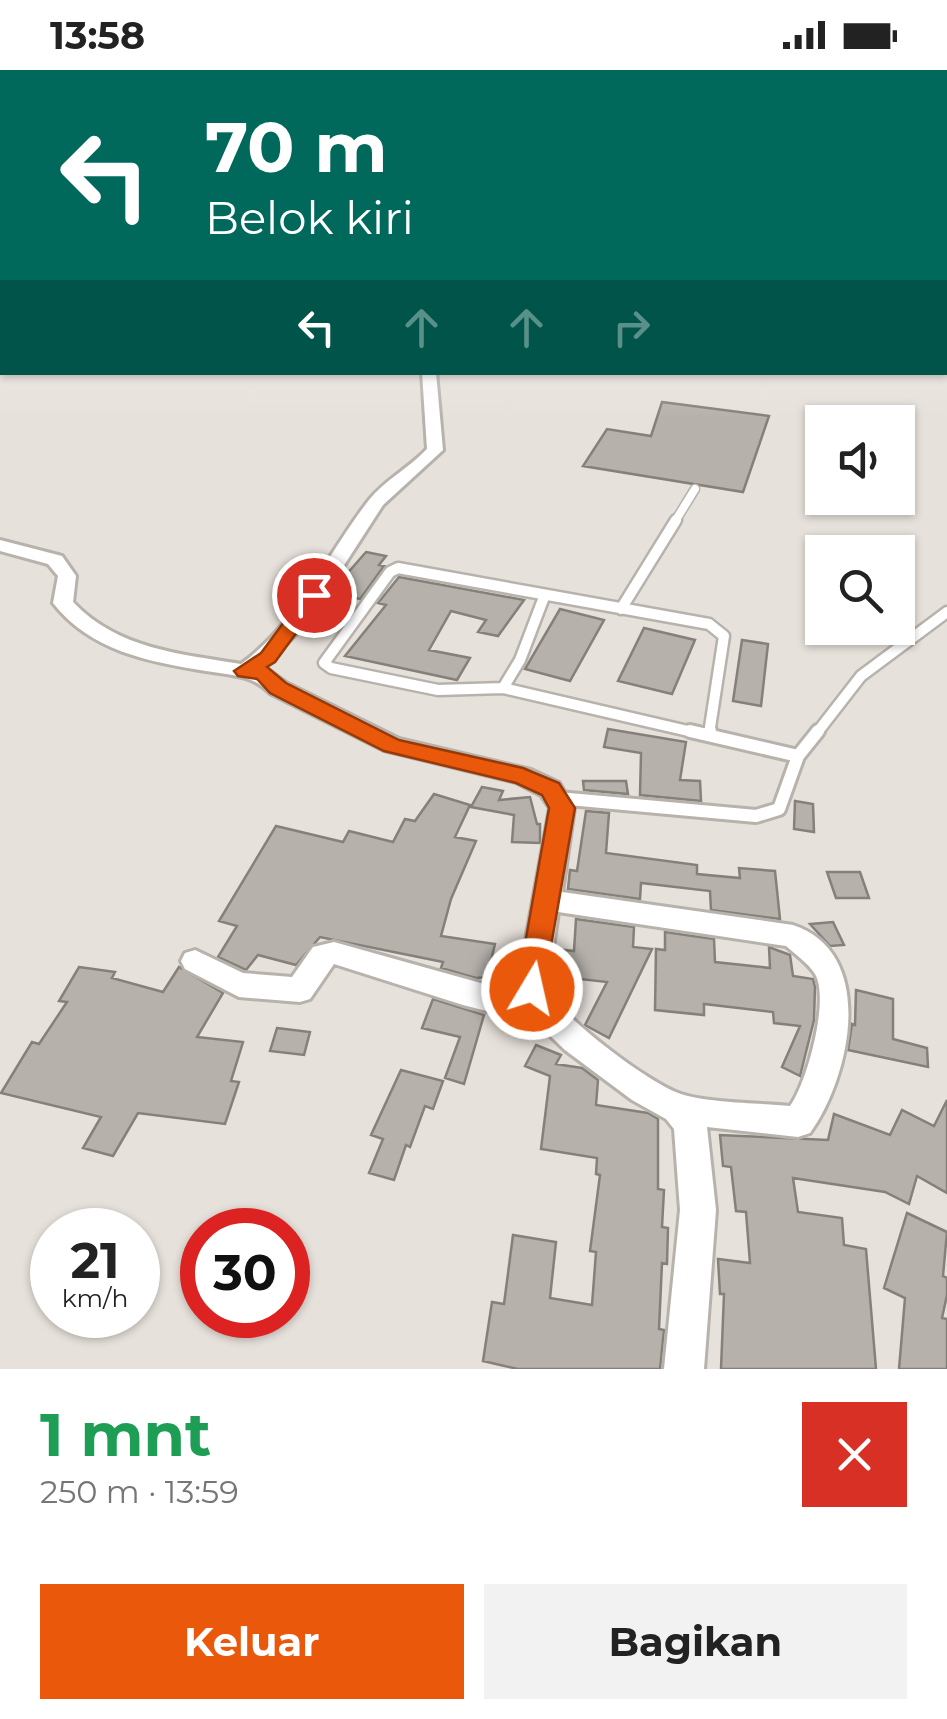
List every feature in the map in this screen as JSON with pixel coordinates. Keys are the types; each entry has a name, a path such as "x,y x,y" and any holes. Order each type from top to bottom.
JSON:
{"street":[{"path":"245,671 268,658 331,573 378,500 434,450 429,375"},
{"path":"0,545 54,560 67,576 63,603 94,631 132,646 263,673 278,688 392,746 523,776 550,789 558,798 562,808 532,989 536,1001 576,1041 643,1090 677,1109 690,1124 698,1210 684,1369"},
{"path":"548,900 793,936 832,976 830,1025 814,1099 798,1122 677,1109"},
{"path":"196,961 239,985 300,990 323,955 334,953 463,994 549,1014"}],"lane":[{"path":"621,610 695,489"},
{"path":"708,735 724,636 709,624 398,568 390,572 324,663 331,668 432,690 467,694 503,688 798,756"},
{"path":"503,688 520,660 544,596"},
{"path":"558,798 756,816 771,814 779,809 798,756 861,676 947,612"}],"building":[{"path":"662,402 769,416 743,492 583,466 607,429 651,436"},
{"path":"366,552 386,556 379,565 384,566 360,599 331,592"},
{"path":"399,577 524,600 498,636 478,632 486,620 451,611 429,650 470,658 457,680 345,656 386,605 378,603"},
{"path":"560,609 604,620 570,681 525,669"},
{"path":"644,628 695,640 672,694 618,681"},
{"path":"742,640 768,644 761,706 733,701"},
{"path":"608,729 686,742 680,780 700,781 701,801 640,795 641,753 604,747"},
{"path":"583,781 626,781 628,794 584,790"},
{"path":"482,787 503,791 499,800 530,797 540,824 540,843 512,842 514,815 471,807"},
{"path":"434,794 470,805 455,837 476,841 451,899 441,936 495,944 487,977 476,978 441,968 443,962 320,937 296,965 258,955 246,970 218,957 237,926 219,921 276,826 343,842 349,831 393,842 405,819 415,821"},
{"path":"795,801 813,804 814,832 794,829"},
{"path":"586,811 609,813 606,853 697,865 697,874 740,878 739,868 775,871 780,919 711,910 710,891 641,883 640,899 568,889 570,870 577,871"},
{"path":"827,872 860,872 869,898 836,898"},
{"path":"576,919 634,927 633,947 652,949 609,1038 585,1025 607,982 553,976 556,949 574,951"},
{"path":"833,922 844,945 830,946 810,924"},
{"path":"665,932 714,939 715,962 770,968 769,947 790,955 793,976 813,979 814,1020 800,1076 782,1067 800,1026 774,1023 773,1012 704,1004 704,1015 655,1010 656,949 665,950"},
{"path":"79,967 115,972 112,978 163,992 179,967 223,993 197,1037 243,1042 231,1081 239,1082 225,1124 138,1113 113,1156 83,1148 101,1117 1,1093 32,1042 39,1044 67,1002 59,1001"},
{"path":"856,990 893,999 893,1039 927,1048 928,1067 848,1050 852,1024 855,1025"},
{"path":"433,999 484,1015 464,1084 445,1078 460,1037 422,1028"},
{"path":"277,1028 310,1032 304,1055 270,1051"},
{"path":"536,1045 561,1055 556,1064 582,1068 598,1080 596,1105 648,1113 658,1119 658,1189 664,1190 662,1227 668,1228 667,1264 662,1263 659,1329 664,1330 660,1369 518,1369 483,1361 492,1302 504,1304 513,1235 556,1242 550,1298 592,1305 596,1252 590,1251 600,1175 596,1174 597,1158 541,1149 550,1076 525,1066"},
{"path":"401,1070 443,1081 433,1109 425,1106 394,1180 369,1173 383,1139 371,1135"},
{"path":"947,1100 947,1193 917,1176 909,1204 885,1192 793,1178 798,1212 842,1218 844,1245 866,1249 876,1369 721,1369 724,1294 720,1294 718,1259 750,1263 746,1212 736,1211 731,1167 723,1166 720,1135 828,1140 834,1114 890,1135 902,1110 934,1126"},
{"path":"907,1213 947,1232 943,1276 947,1278 947,1295 942,1318 947,1319 947,1369 899,1369 905,1298 884,1288"}],"route":[{"path":"314,595 268,658 245,671 263,673 269,683 392,746 523,776 550,789 558,798 562,808 556,853 532,989"}]}
